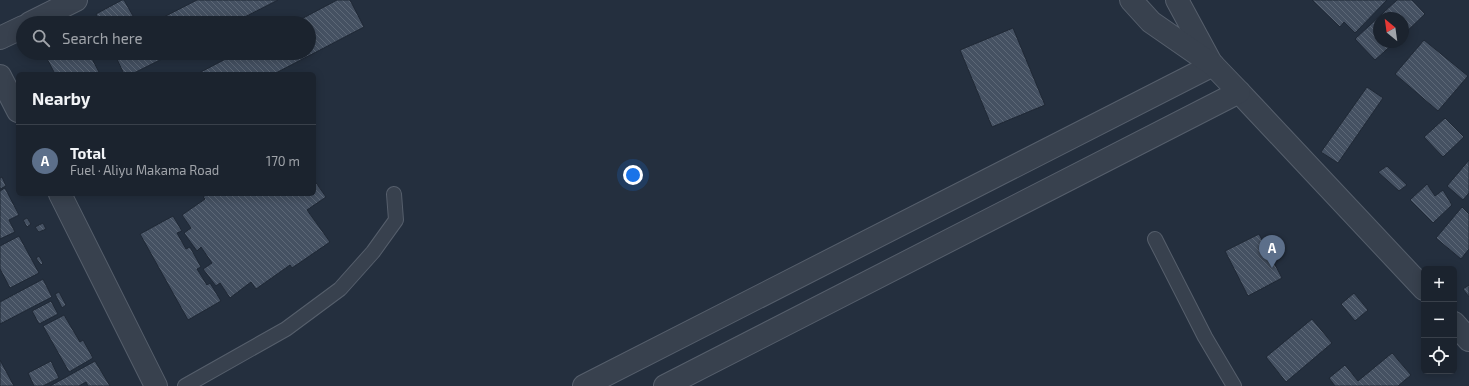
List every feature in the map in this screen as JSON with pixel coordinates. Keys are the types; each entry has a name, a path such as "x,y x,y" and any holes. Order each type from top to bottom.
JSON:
{"street":[{"path":"44,16 76,0"},
{"path":"1131,0 1151,22 1213,65 1421,286"},
{"path":"1176,0 1213,65"},
{"path":"0,38 16,30"},
{"path":"584,386 620,378 1213,65"},
{"path":"0,76 16,107"},
{"path":"665,386 1239,92"},
{"path":"61,196 156,386"},
{"path":"1457,326 1469,340"}],"lane":[{"path":"185,386 286,329 340,289 373,252 396,220 394,194"},
{"path":"1154,239 1198,323 1234,386"}],"building":[{"path":"124,0 133,16 97,16 96,14"},
{"path":"197,0 278,0 247,16 166,16"},
{"path":"337,0 350,0 364,27 316,52 316,16 307,16"},
{"path":"1312,0 1387,0 1375,12 1373,12 1373,14 1355,33 1344,22 1340,27"},
{"path":"1397,0 1412,0 1425,14 1409,29 1409,12 1384,12"},
{"path":"1373,22 1373,48 1388,48 1375,60 1355,39"},
{"path":"1013,28 1045,105 992,127 960,50"},
{"path":"1424,40 1468,76 1438,111 1395,74"},
{"path":"48,60 93,60 99,72 54,72"},
{"path":"117,60 160,60 136,72 123,72"},
{"path":"224,60 301,60 278,72 201,72"},
{"path":"1367,87 1383,98 1338,163 1321,152"},
{"path":"1445,118 1464,137 1443,157 1424,137"},
{"path":"1469,160 1469,193 1463,200 1447,186"},
{"path":"1387,166 1407,185 1399,191 1378,172"},
{"path":"2,177 6,186 0,189 0,178"},
{"path":"316,183 326,197 307,210 330,242 292,268 290,265 256,289 251,282 230,298 220,283 216,286 203,269 212,263 201,247 197,251 184,233 191,228 182,215 205,199 203,197 316,196"},
{"path":"1427,184 1435,196 1443,190 1452,205 1433,223 1410,200"},
{"path":"5,188 19,215 9,220 15,232 0,239 0,191"},
{"path":"1462,207 1469,214 1469,249 1461,259 1436,238"},
{"path":"173,216 182,231 177,233 186,249 190,247 201,267 197,269 207,285 210,283 221,301 188,320 140,234"},
{"path":"27,218 31,224 27,227 23,220"},
{"path":"43,223 46,229 39,232 35,227"},
{"path":"1259,234 1282,278 1248,296 1225,251"},
{"path":"19,236 39,273 10,288 0,269 0,246"},
{"path":"39,256 43,263 41,265 36,258"},
{"path":"43,279 52,297 0,324 0,302"},
{"path":"1469,285 1469,297 1463,289"},
{"path":"59,292 66,305 62,308 55,294"},
{"path":"1354,293 1368,310 1355,321 1341,304"},
{"path":"51,301 58,314 39,324 32,311"},
{"path":"64,315 80,342 83,340 93,358 69,372 43,326"},
{"path":"1312,319 1332,343 1286,382 1266,357"},
{"path":"1392,353 1411,375 1398,386 1335,386 1329,378 1345,365 1358,381"},
{"path":"0,360 14,386 0,386"},
{"path":"51,361 59,378 43,386 34,386 28,373"},
{"path":"95,361 110,386 88,386 86,382 79,386 50,386"}],"place":[{"name":"Total","path":"1272,268"}]}
